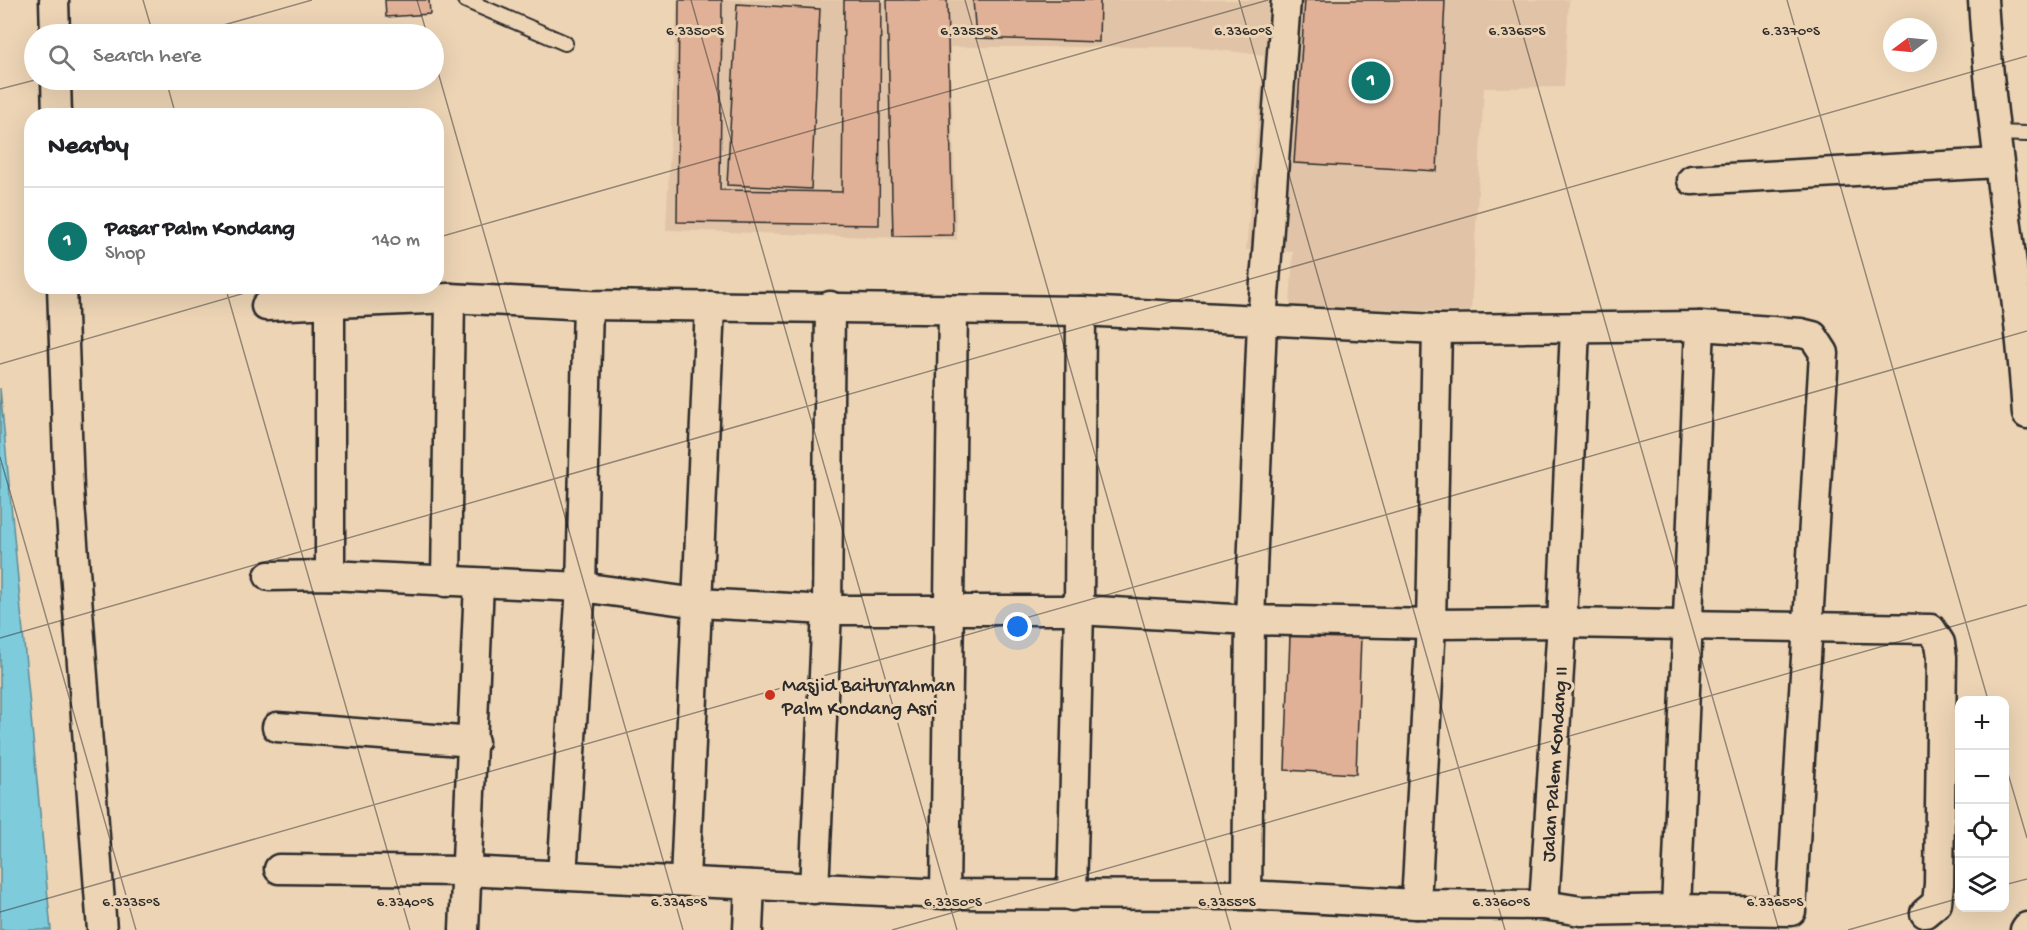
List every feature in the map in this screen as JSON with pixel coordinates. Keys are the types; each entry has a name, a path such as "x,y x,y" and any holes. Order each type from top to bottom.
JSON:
{"street":[{"path":"54,0 55,24"},
{"path":"1247,895 1251,620 1262,322 1286,0"},
{"path":"1983,0 1994,133 2024,328 2027,414"},
{"path":"56,90 57,108"},
{"path":"1692,180 1998,163"},
{"path":"62,294 69,490 102,930"},
{"path":"446,582 450,298"},
{"path":"266,306 450,298 588,304 1081,311 1262,322 1437,329 1700,326 1801,333 1813,336 1824,354 1791,911 1676,909 1583,921 1544,905 1416,904 1247,895 945,894 465,871 279,870"},
{"path":"562,875 581,587 588,304"},
{"path":"330,305 330,575"},
{"path":"685,880 710,306"},
{"path":"814,889 827,610 830,306"},
{"path":"945,894 947,610 953,310"},
{"path":"1072,896 1079,610 1081,311"},
{"path":"1676,909 1700,326"},
{"name":"Jalan Palem Kondang II","path":"1544,905 1562,623 1575,328"},
{"path":"1416,904 1431,624 1437,329"},
{"path":"268,576 330,575 581,587 698,603 827,610 1079,610 1251,620 1931,629 1940,643 1939,884 1936,903 1925,913"},
{"path":"464,930 465,871 474,742 479,583"},
{"path":"277,727 474,742"},
{"path":"748,930 750,885"}],"lane":[{"path":"465,0 565,43"},
{"path":"1994,133 2027,134"}],"shaded area":[{"path":"677,0 1569,0 1564,87 1484,88 1471,312 1290,307 1293,252 1246,250 1264,55 1193,47 950,47 957,240 666,230"}],"water":[{"path":"0,388 51,930 0,930"}],"building":[{"path":"385,0 429,0 430,14 386,17"},
{"path":"679,0 722,0 720,190 842,192 844,0 881,0 879,225 677,222"},
{"path":"887,0 947,0 953,235 893,236"},
{"path":"973,0 1100,0 1099,42 976,38"},
{"path":"1305,0 1445,0 1437,171 1294,163"},
{"path":"737,4 820,9 811,189 727,185"},
{"path":"1290,636 1361,636 1356,774 1285,770"}],"place":[{"name":"Pasar Palm Kondang","path":"1371,81"},
{"name":"Masjid Baiturrahman Palm Kondang Asri","path":"770,695"}]}
